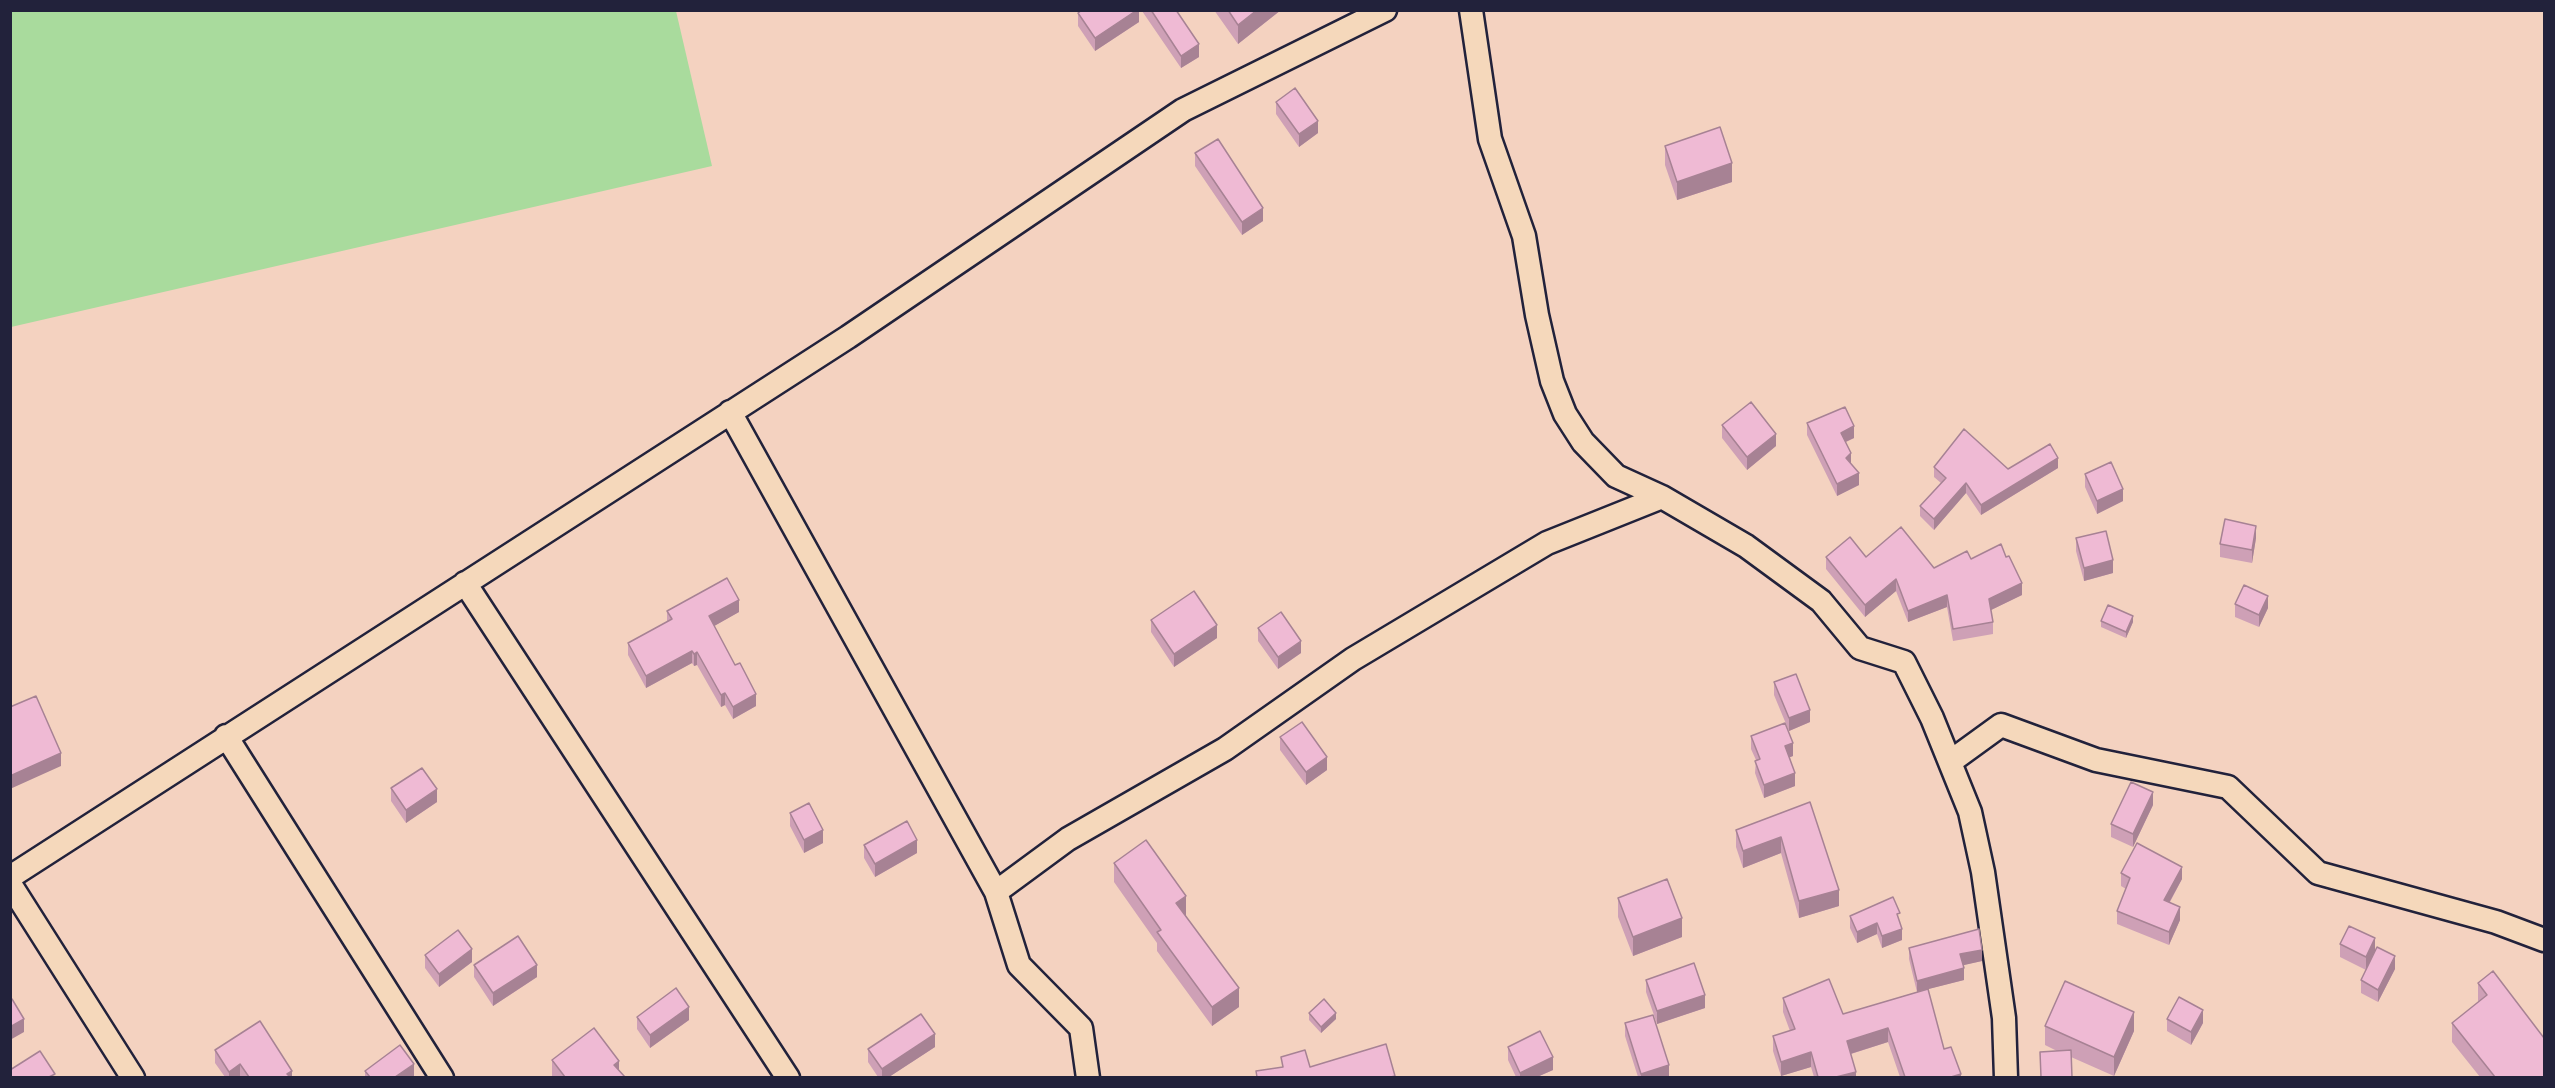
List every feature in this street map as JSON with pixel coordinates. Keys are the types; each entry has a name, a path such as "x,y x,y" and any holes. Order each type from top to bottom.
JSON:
{"street":[{"path":"10,877 225,736 848,337 1183,110 1385,10"},
{"path":"1471,10 1490,139 1524,236 1545,348 1565,414 1583,442 1616,476 1662,497 1746,546 1821,602 1860,648 1904,662 1932,718 1970,812 1983,872 2004,1018 2006,1077"},
{"path":"730,412 996,892 1019,964 1081,1028 1088,1077"},
{"path":"996,892 1068,839 1225,749 1353,659 1547,543 1662,497"},
{"path":"465,583 788,1077"},
{"path":"1950,762 2001,725 2096,760 2228,787 2318,873 2496,922 2544,940"},
{"path":"225,736 442,1077"},
{"path":"10,884 132,1077"}],"green space":[{"path":"10,11 676,11 712,166 11,327"}],"building":[{"path":"1082,10 1137,10 1095,38 1078,13"},
{"path":"1151,10 1176,10 1199,44 1181,56"},
{"path":"1228,10 1257,10 1238,25"},
{"path":"1295,88 1318,121 1299,134 1276,102"},
{"path":"1720,127 1732,163 1677,182 1665,146"},
{"path":"1218,139 1263,208 1242,222 1195,153"},
{"path":"1751,402 1776,434 1747,457 1722,425"},
{"path":"1845,407 1854,426 1841,433 1851,453 1846,458 1859,473 1837,484 1807,423"},
{"path":"1964,429 2008,469 2050,444 2058,458 1981,505 1966,483 1934,519 1920,506 1946,478 1934,467"},
{"path":"2111,462 2123,489 2097,501 2085,474"},
{"path":"2225,519 2256,526 2252,550 2220,544"},
{"path":"1901,527 1934,568 1967,551 1971,559 2001,544 2022,583 1989,599 1993,622 1953,629 1947,595 1908,611 1896,579 1865,605 1826,557 1850,537 1866,557"},
{"path":"2106,531 2113,560 2084,568 2076,538"},
{"path":"727,578 739,600 709,616 735,665 740,663 756,694 733,707 725,693 721,695 697,652 694,654 692,651 646,676 628,643 672,619 667,611"},
{"path":"2244,585 2268,596 2259,615 2235,604"},
{"path":"1194,591 1217,625 1174,654 1151,620"},
{"path":"2108,605 2133,616 2126,632 2101,621"},
{"path":"1281,612 1301,641 1278,657 1258,628"},
{"path":"1796,674 1810,710 1789,718 1774,682"},
{"path":"36,696 61,753 10,776 10,707"},
{"path":"1302,722 1327,757 1306,772 1280,737"},
{"path":"1785,723 1793,743 1785,746 1795,773 1764,785 1755,761 1760,759 1751,736"},
{"path":"422,768 437,789 406,810 391,788"},
{"path":"2131,782 2153,792 2133,834 2111,824"},
{"path":"1810,802 1839,890 1799,901 1781,837 1743,851 1736,830"},
{"path":"809,803 823,830 804,840 790,813"},
{"path":"907,821 917,840 875,864 864,845"},
{"path":"1146,840 1186,896 1176,903 1239,988 1212,1007 1157,932 1161,930 1114,863"},
{"path":"2137,843 2182,867 2164,900 2180,907 2169,932 2117,911 2130,878 2121,873"},
{"path":"1667,879 1682,918 1633,937 1618,898"},
{"path":"1893,897 1900,913 1897,914 1902,929 1882,936 1877,923 1857,932 1850,916"},
{"path":"2349,926 2375,938 2366,957 2340,944"},
{"path":"1979,929 1982,950 1960,954 1964,968 1917,981 1909,948"},
{"path":"458,930 472,949 439,974 425,955"},
{"path":"518,936 537,965 493,993 474,965"},
{"path":"2377,947 2395,956 2378,990 2361,980"},
{"path":"1694,963 1705,995 1657,1011 1646,980"},
{"path":"2493,971 2544,1038 2544,1077 2495,1077 2452,1023 2487,995 2478,983"},
{"path":"1829,979 1843,1014 1928,989 1944,1049 1951,1047 1961,1074 1951,1077 1905,1077 1888,1028 1847,1041 1856,1072 1836,1077 1818,1077 1811,1052 1781,1062 1773,1036 1795,1029 1783,998"},
{"path":"2065,981 2134,1012 2114,1057 2045,1026"},
{"path":"676,988 689,1007 650,1035 637,1017"},
{"path":"2179,997 2203,1010 2191,1032 2167,1019"},
{"path":"12,999 24,1019 10,1027 10,1000"},
{"path":"1324,999 1336,1013 1321,1027 1309,1013"},
{"path":"921,1014 935,1034 882,1069 868,1049"},
{"path":"1653,1015 1669,1065 1641,1074 1625,1023"},
{"path":"260,1021 292,1071 287,1074 290,1077 249,1077 240,1064 229,1072 215,1050"},
{"path":"594,1028 619,1061 614,1065 625,1077 565,1077 552,1060"},
{"path":"1540,1031 1553,1057 1520,1073 1508,1047"},
{"path":"1386,1044 1395,1076 1257,1077 1256,1071 1283,1067 1281,1057 1305,1050 1310,1067"},
{"path":"400,1045 414,1064 395,1077 370,1077 365,1071"},
{"path":"2071,1050 2072,1077 2041,1077 2040,1052"},
{"path":"40,1051 55,1074 49,1077 10,1077 10,1070"}]}
